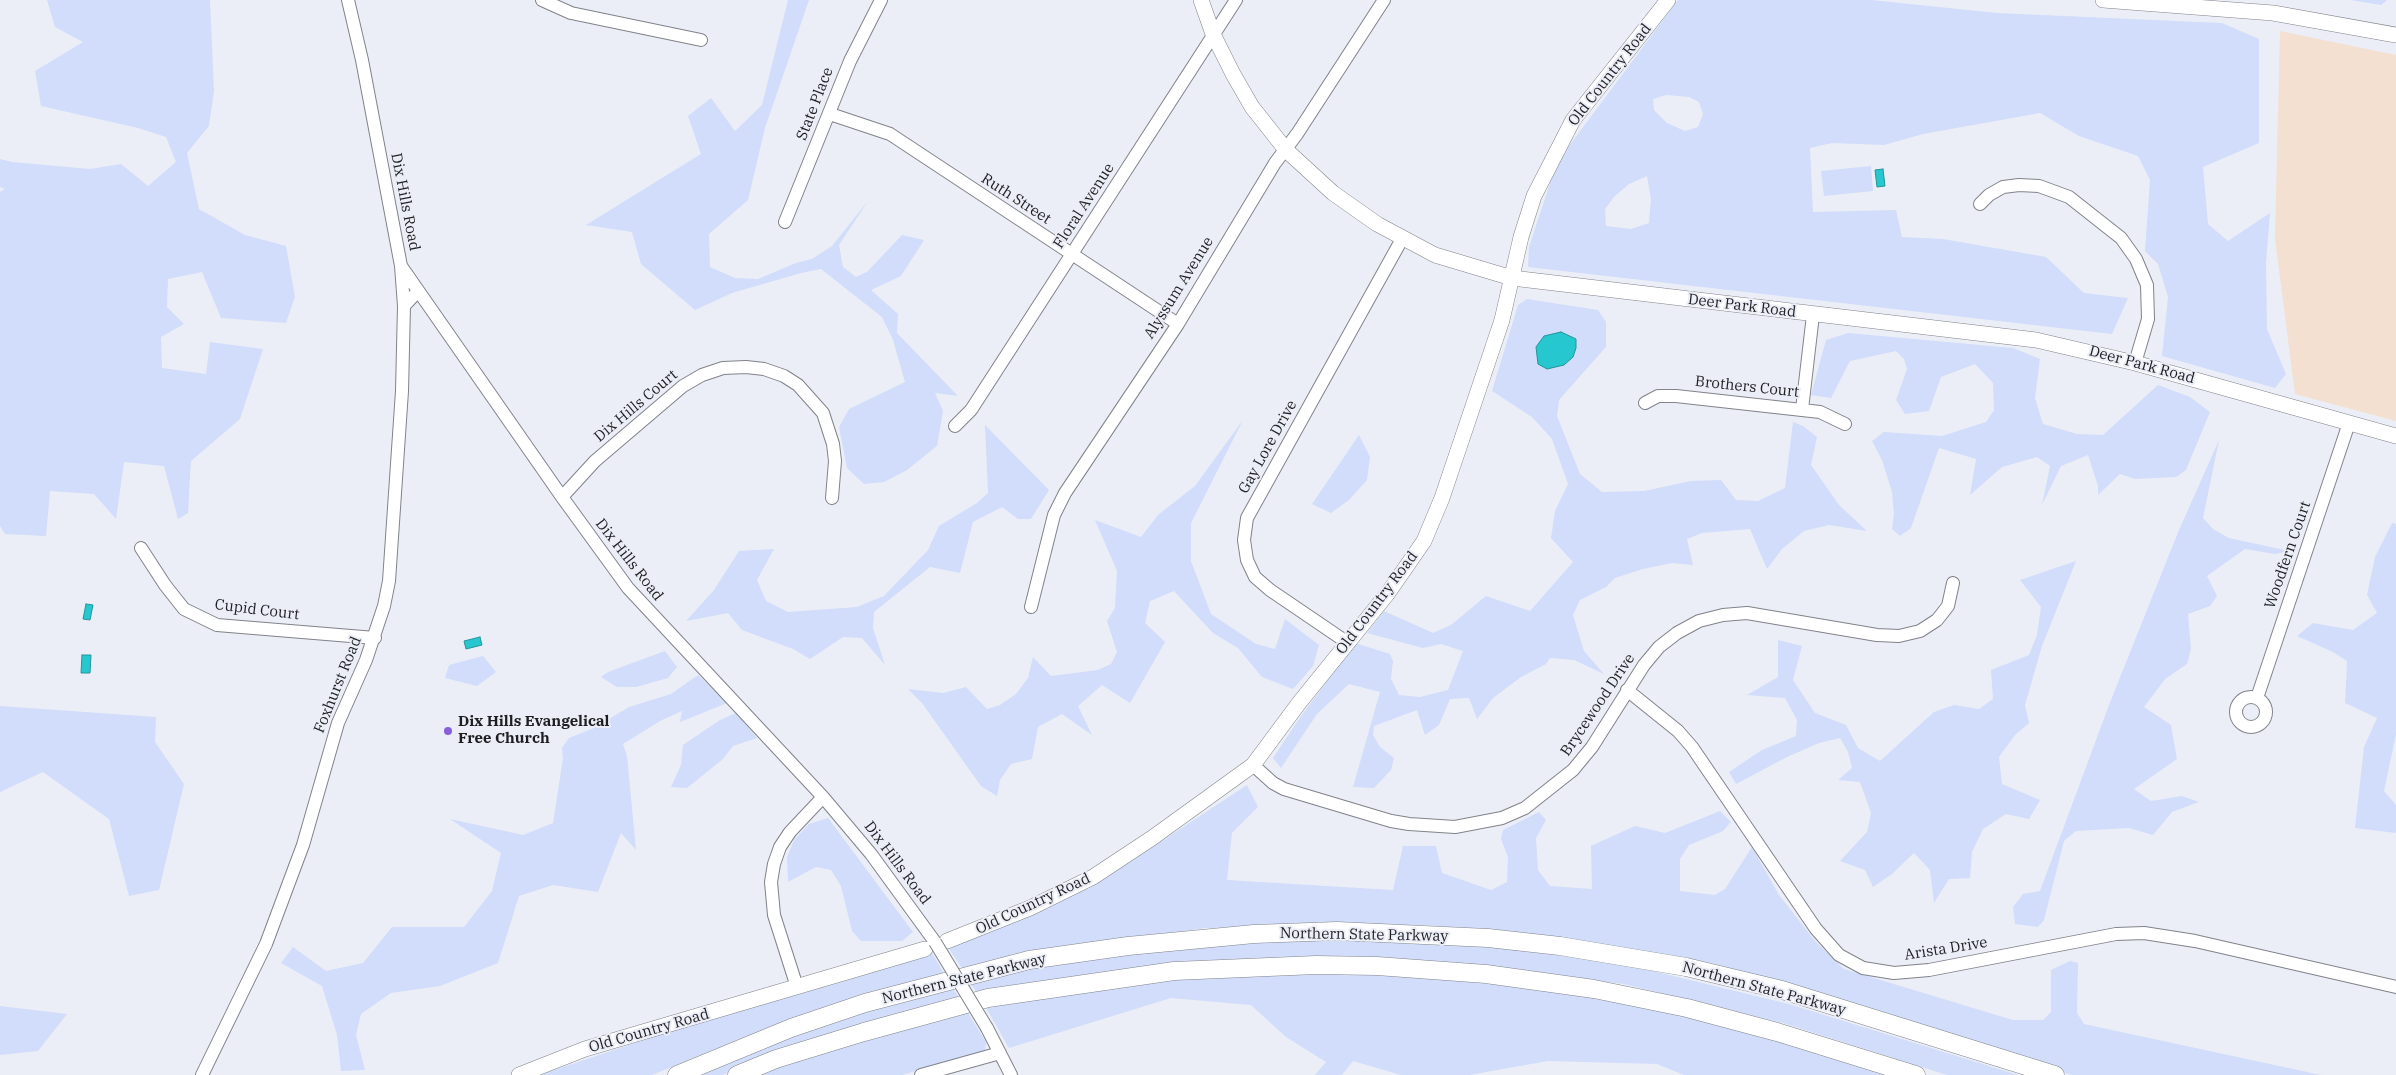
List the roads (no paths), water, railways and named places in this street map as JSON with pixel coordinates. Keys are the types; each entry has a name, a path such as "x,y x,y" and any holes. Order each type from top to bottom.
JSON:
{"highway":[{"name":"Northern State Parkway","path":"677,1075 791,1028 865,1003 1029,960 1128,946 1254,934 1337,931 1488,938 1560,946 1686,967 1782,990 2055,1075"},
{"name":"Northern State Parkway","path":"737,1075 776,1059 864,1032 988,998 1174,971 1316,966 1377,966 1476,974 1594,989 1686,1008 1777,1032 1916,1075"}],"main road":[{"name":"Deer Park Road","path":"1201,0 1213,34 1249,100 1286,150 1333,193 1402,239 1436,256 1512,278 2036,340 2135,363 2396,436"},
{"name":"Old Country Road","path":"947,941 1030,908 1092,877 1152,838 1253,765 1388,594 1424,541 1442,498 1502,320 1522,231 1534,196 1569,127 1592,95 1668,0"},
{"path":"2103,0 2273,13 2396,35"},
{"name":"Old Country Road","path":"519,1075 585,1049 925,948"}],"street":[{"name":"Dix Hills Road","path":"348,0 362,60 401,266 562,497 640,603 823,797 871,854 935,942 987,1028 1011,1075"},
{"path":"542,0 571,13 701,40"},
{"name":"State Place","path":"785,222 850,61 881,0"},
{"name":"Floral Avenue","path":"955,426 971,410 1236,0"},
{"name":"Alyssum Avenue","path":"1031,607 1054,515 1065,493 1178,324 1275,163 1286,150 1384,0"},
{"name":"Ruth Street","path":"830,114 890,134 1178,324"},
{"path":"1980,204 1989,195 2003,187 2019,184 2039,186 2069,196 2121,238 2136,259 2147,285 2148,319 2135,363"},
{"name":"Gay Lore Drive","path":"1348,643 1270,590 1255,577 1247,560 1244,540 1247,518 1402,239"},
{"name":"Foxhurst Road","path":"202,1075 266,944 303,845 338,723 375,638 384,606 389,581 402,391 404,306 401,266"},
{"path":"404,306 418,291"},
{"path":"1802,409 1813,314"},
{"name":"Dix Hills Court","path":"562,497 595,461 682,386 702,375 723,368 746,367 764,369 784,376 798,385 823,413 833,444 836,462 832,498"},
{"name":"Brothers Court","path":"1645,403 1658,396 1676,396 1802,409 1820,412 1845,424"},
{"name":"Woodfern Court","path":"2257,698 2349,423"},
{"name":"Cupid Court","path":"141,548 165,585 184,609 217,625 375,638"},
{"name":"Brycewood Drive","path":"1253,765 1273,783 1284,788 1391,820 1436,827 1480,824 1502,818 1526,808 1573,770 1592,747 1627,690 1659,647 1677,633 1699,622 1723,615 1747,613 1877,635 1899,636 1920,631 1937,620 1948,606 1953,583"},
{"name":"Arista Drive","path":"1627,690 1672,725 1692,747 1816,929 1839,955 1863,968 1894,973 1929,970 2116,934 2144,934 2195,941 2396,987"},
{"path":"797,987 774,915 772,882 774,864 780,847 790,832 823,797"},
{"path":"921,1075 1000,1053"}],"water":[{"path":"1883,169 1885,186 1877,187 1875,170"},
{"path":"1561,332 1576,339 1573,357 1564,365 1547,369 1538,364 1536,347 1544,336"},
{"path":"86,604 93,605 90,620 83,619"},
{"path":"480,637 482,645 466,649 464,641"},
{"path":"82,655 91,655 90,673 81,673"}],"place":[{"name":"Dix Hills Evangelical Free Church","path":"448,731"}]}
